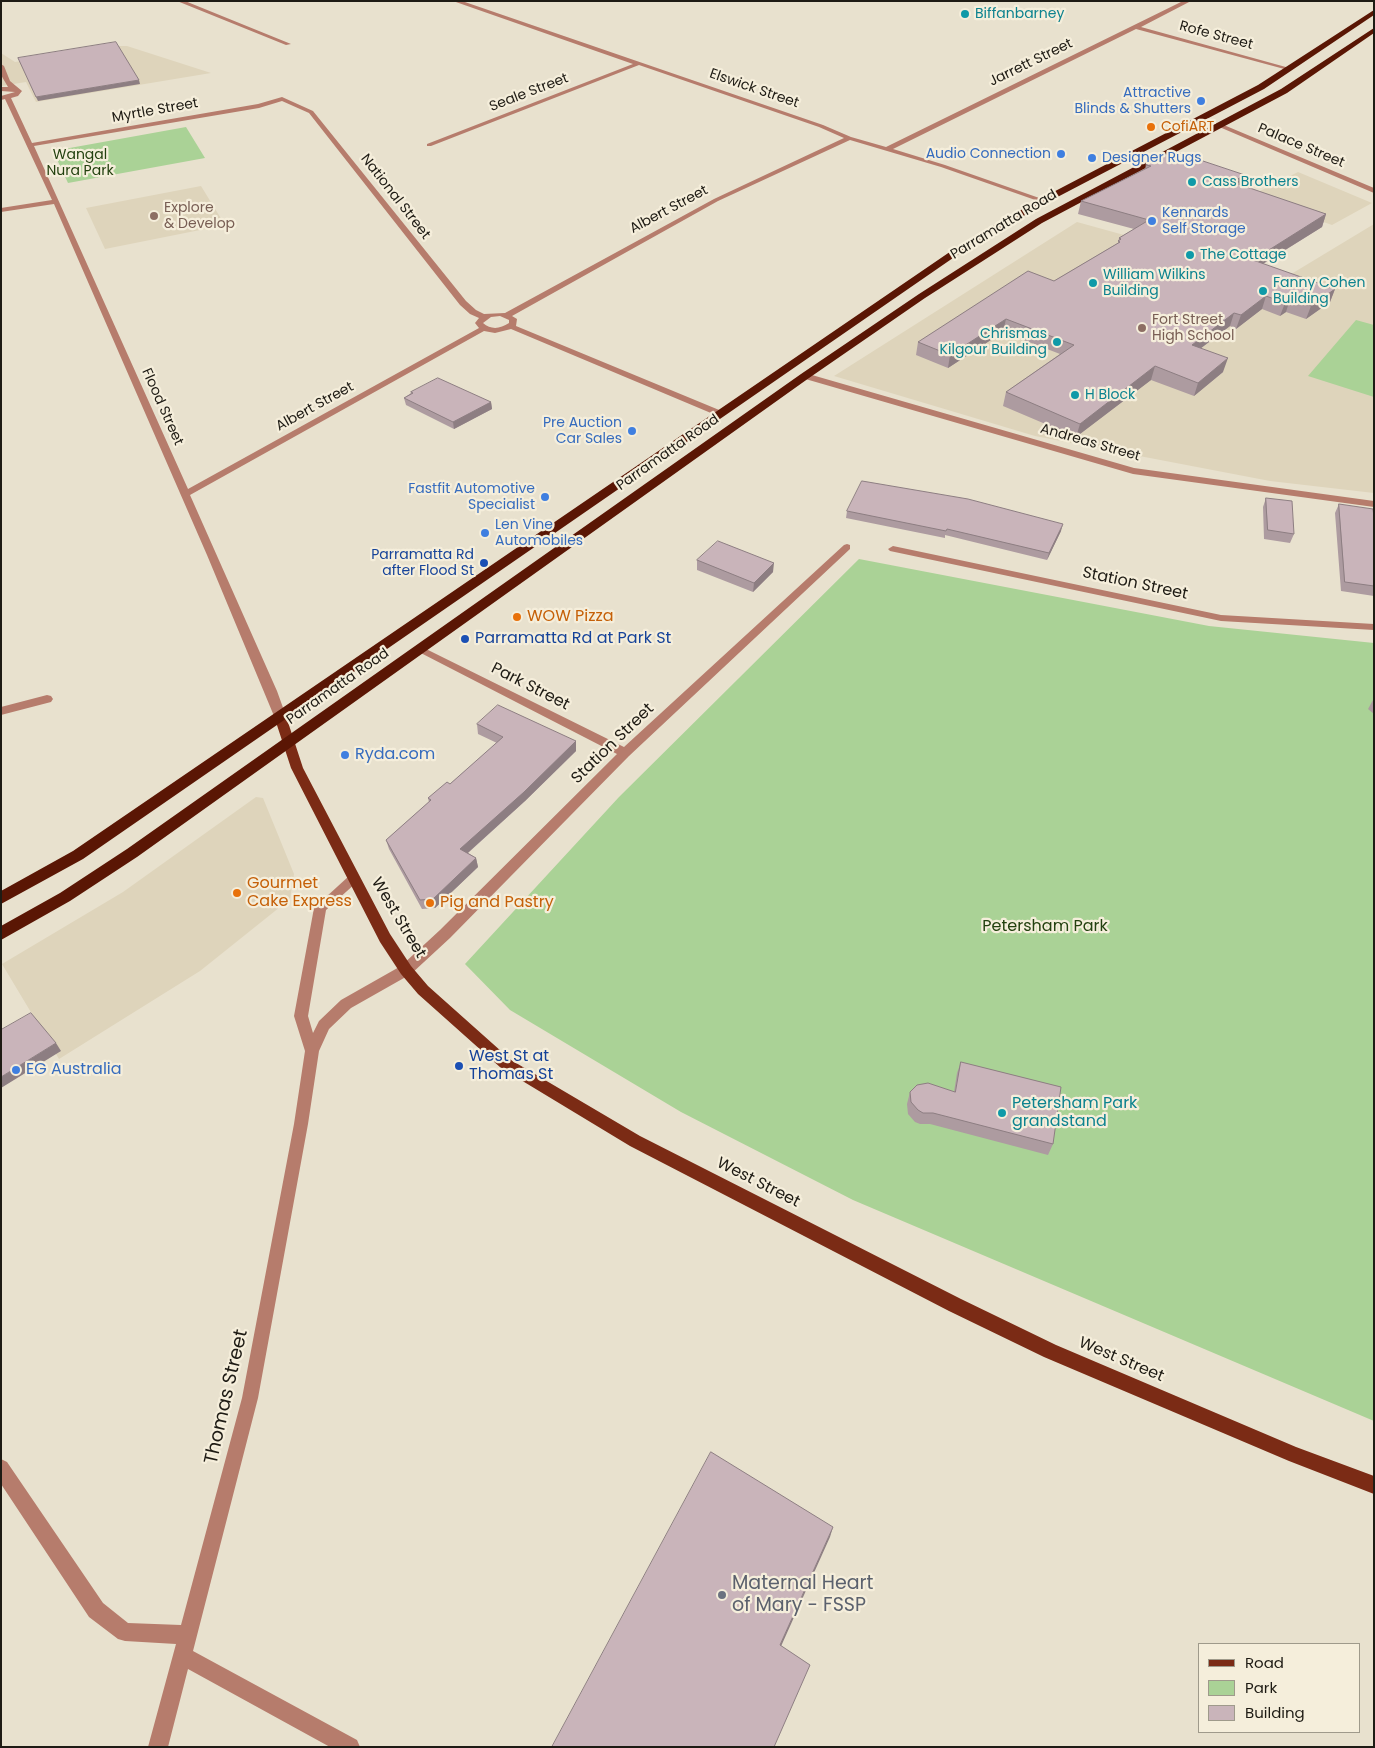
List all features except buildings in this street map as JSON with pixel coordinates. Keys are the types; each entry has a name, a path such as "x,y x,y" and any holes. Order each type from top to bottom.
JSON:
{"highway":[{"name":"Parramatta Road","path":"1,934 132,853 284,729 721,414 963,247 1043,201 1261,87 1374,12"},
{"name":"Parramatta Road","path":"1,898 78,855 284,729 420,650 805,376 956,272 1039,221 1284,91 1374,30"}],"main road":[{"name":"West Street","path":"284,729 297,768 353,879 385,938 406,970 423,990 506,1064 635,1141 955,1305 1042,1346 1204,1416 1374,1485"}],"street":[{"path":"180,1 288,44"},
{"name":"Elswick Street","path":"456,1 815,123 849,138 943,166 1043,201"},
{"name":"Jarrett Street","path":"885,150 1188,1"},
{"name":"Rofe Street","path":"1136,27 1290,69"},
{"name":"Seale Street","path":"429,145 637,64"},
{"path":"1,66 8,82 20,92 5,98"},
{"path":"1,89 13,88"},
{"name":"Flood Street","path":"5,98 30,145 56,201 271,691 284,729"},
{"name":"Myrtle Street","path":"30,145 251,108 282,99"},
{"name":"National Street","path":"282,99 311,112 463,303 473,312 484,317"},
{"name":"Palace Street","path":"1219,125 1374,191"},
{"name":"Albert Street","path":"507,315 716,200 849,138"},
{"path":"1,210 56,201"},
{"path":"510,326 513,324 513,319 507,315 495,314 484,317 479,323 484,328 495,330 510,326 721,414"},
{"name":"Albert Street","path":"184,494 484,328"},
{"name":"Andreas Street","path":"805,376 1133,471 1374,504"},
{"name":"Station Street","path":"406,970 445,934 625,753 846,547"},
{"name":"Station Street","path":"893,549 1221,618 1374,627"},
{"name":"Park Street","path":"420,650 625,753"},
{"path":"1,711 47,699"},
{"name":"Thomas Street","path":"312,1051 301,1016 320,908 353,879"},
{"name":"Thomas Street","path":"158,1747 250,1398 301,1124 312,1051 316,1039 333,1014 358,997 406,970"},
{"path":"1,1468 96,1610 125,1632 188,1635"},
{"path":"182,1655 350,1747"}],"shaded area":[{"path":"127,46 211,73 36,102 26,82 1,86 1,53 15,62"},
{"path":"1298,172 1372,203 1332,225 1250,196"},
{"name":"Explore & Develop","path":"201,186 225,225 105,249 86,208"},
{"name":"Fort Street High School","path":"1077,222 1283,279 1374,224 1374,493 1270,481 1035,436 834,376"},
{"path":"256,797 263,798 294,874 290,899 200,971 59,1059 2,964 123,892"}],"green space":[{"name":"Wangal Nura Park","path":"186,127 205,158 68,183 53,151"},
{"path":"1356,320 1374,325 1374,397 1308,376"},
{"name":"Petersham Park","path":"859,559 1209,626 1374,643 1374,1421 853,1200 681,1112 510,1010 465,964 619,797"}],"place":[{"name":"Biffanbarney","path":"965,14"},
{"name":"Attractive Blinds & Shutters","path":"1201,101"},
{"name":"CofiART","path":"1151,127"},
{"name":"Audio Connection","path":"1061,154"},
{"name":"Designer Rugs","path":"1092,158"},
{"name":"Cass Brothers","path":"1192,182"},
{"name":"Explore & Develop","path":"154,216"},
{"name":"Kennards Self Storage","path":"1152,221"},
{"name":"The Cottage","path":"1190,255"},
{"name":"William Wilkins Building","path":"1093,283"},
{"name":"Fanny Cohen Building","path":"1263,291"},
{"name":"Fort Street High School","path":"1142,328"},
{"name":"Chrismas Kilgour Building","path":"1057,342"},
{"name":"H Block","path":"1075,395"},
{"name":"Pre Auction Car Sales","path":"632,431"},
{"name":"Fastfit Automotive Specialist","path":"545,497"},
{"name":"Len Vine Automobiles","path":"485,533"},
{"name":"Parramatta Rd after Flood St","path":"484,563"},
{"name":"WOW Pizza","path":"517,617"},
{"name":"Parramatta Rd at Park St","path":"465,639"},
{"name":"Ryda.com","path":"345,755"},
{"name":"Gourmet Cake Express","path":"237,893"},
{"name":"Pig and Pastry","path":"430,903"},
{"name":"West St at Thomas St","path":"459,1066"},
{"name":"EG Australia","path":"16,1070"},
{"name":"Petersham Park grandstand","path":"1002,1113"},
{"name":"Maternal Heart of Mary - FSSP","path":"722,1595"}]}
